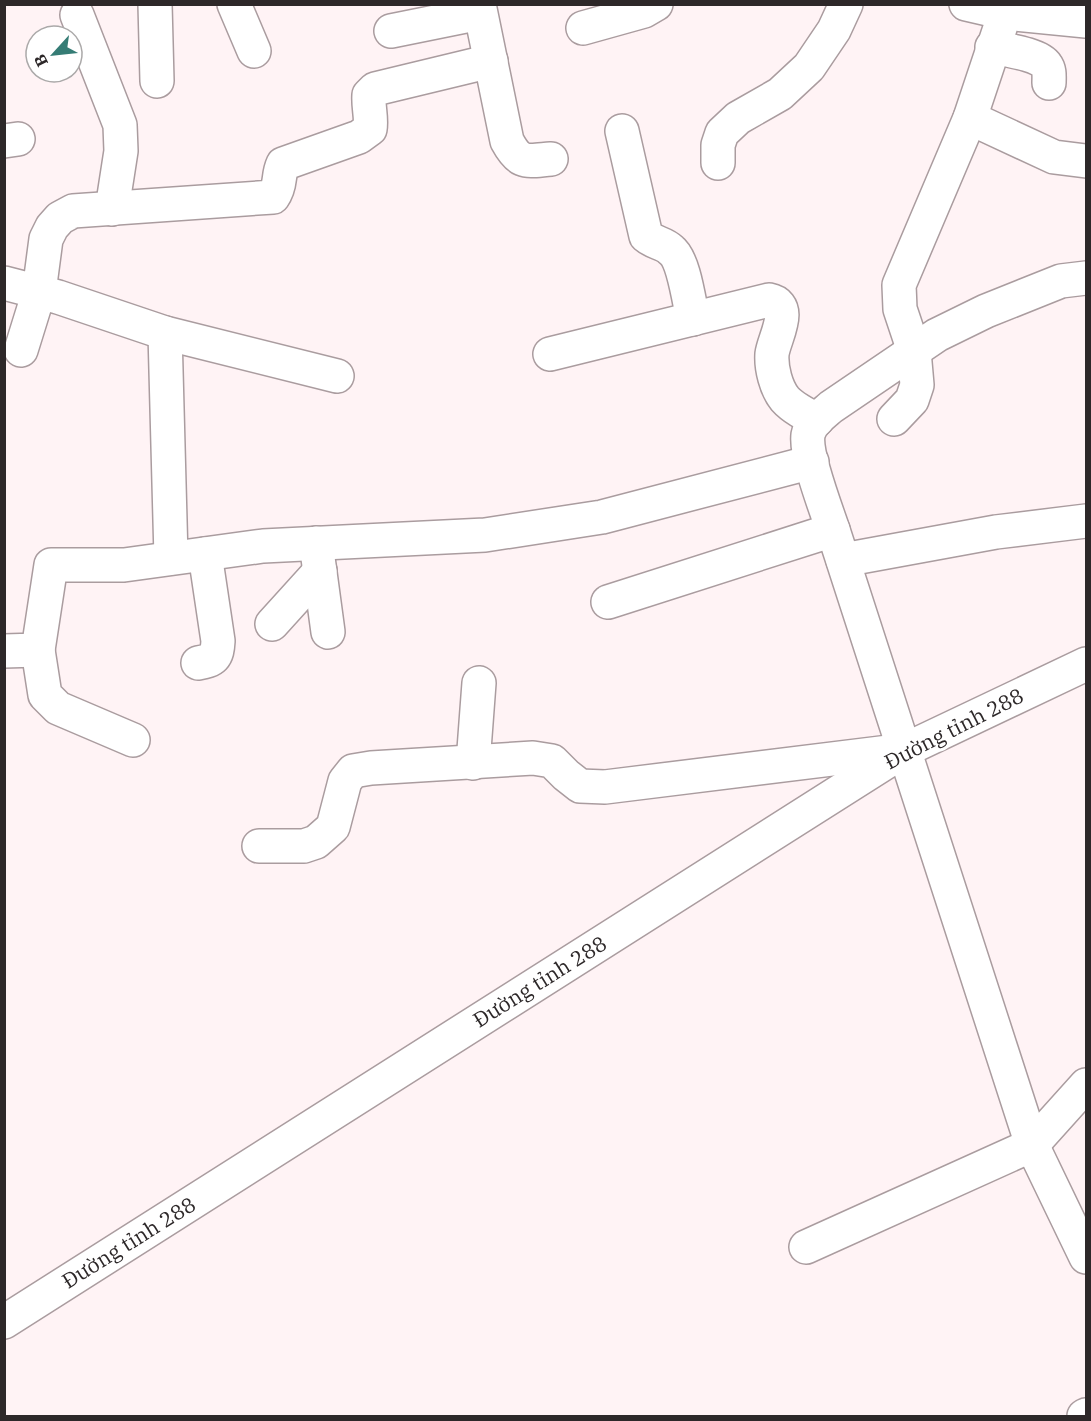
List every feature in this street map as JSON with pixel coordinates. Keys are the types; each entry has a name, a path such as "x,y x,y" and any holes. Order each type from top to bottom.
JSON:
{"street":[{"path":"155,4 157,81"},
{"path":"234,4 254,51"},
{"path":"583,27 644,11 656,4"},
{"path":"718,163 718,145 722,133 738,118 780,94 809,67 834,30 846,4"},
{"path":"966,4 1086,21"},
{"path":"391,31 479,9 507,141 515,156 526,161 551,159"},
{"path":"894,419 912,400 917,385 914,351 900,309 899,285 970,118 992,47 1007,9"},
{"path":"77,15 120,125 121,151 112,209"},
{"path":"992,47 1045,62 1049,70 1049,83"},
{"path":"21,350 39,292 46,239 60,218 73,211 273,196 279,188 283,164 359,137 370,129 372,122 368,107 369,95 375,89 491,61"},
{"path":"970,118 1054,157 1086,161"},
{"path":"622,131 646,236 653,242 664,244 674,252 679,263 693,319"},
{"path":"1086,278 1061,280 986,311 937,335 831,406 817,420 808,435 812,462 838,545 1032,1145 1086,1257"},
{"path":"4,283 58,297 165,333 337,376"},
{"path":"550,354 769,300 778,303 782,313 772,353 776,380 786,400 799,411 817,420"},
{"path":"165,333 171,558"},
{"path":"133,740 57,708 45,695 38,650 51,566 124,565 263,546 318,557 485,535 590,519 812,462"},
{"path":"608,602 838,545 996,532 1086,520"},
{"path":"198,663 212,661 217,654 218,641 205,554"},
{"path":"272,624 318,557"},
{"path":"318,557 328,632"},
{"path":"4,651 38,650"},
{"name":"Đường tỉnh 288","path":"4,1322 905,750 1086,664"},
{"path":"473,763 479,683"},
{"path":"259,846 304,846 316,842 333,827 345,781 353,771 533,758 552,761 580,786 605,786 905,750"},
{"path":"806,1247 1032,1145 1086,1085"}]}
